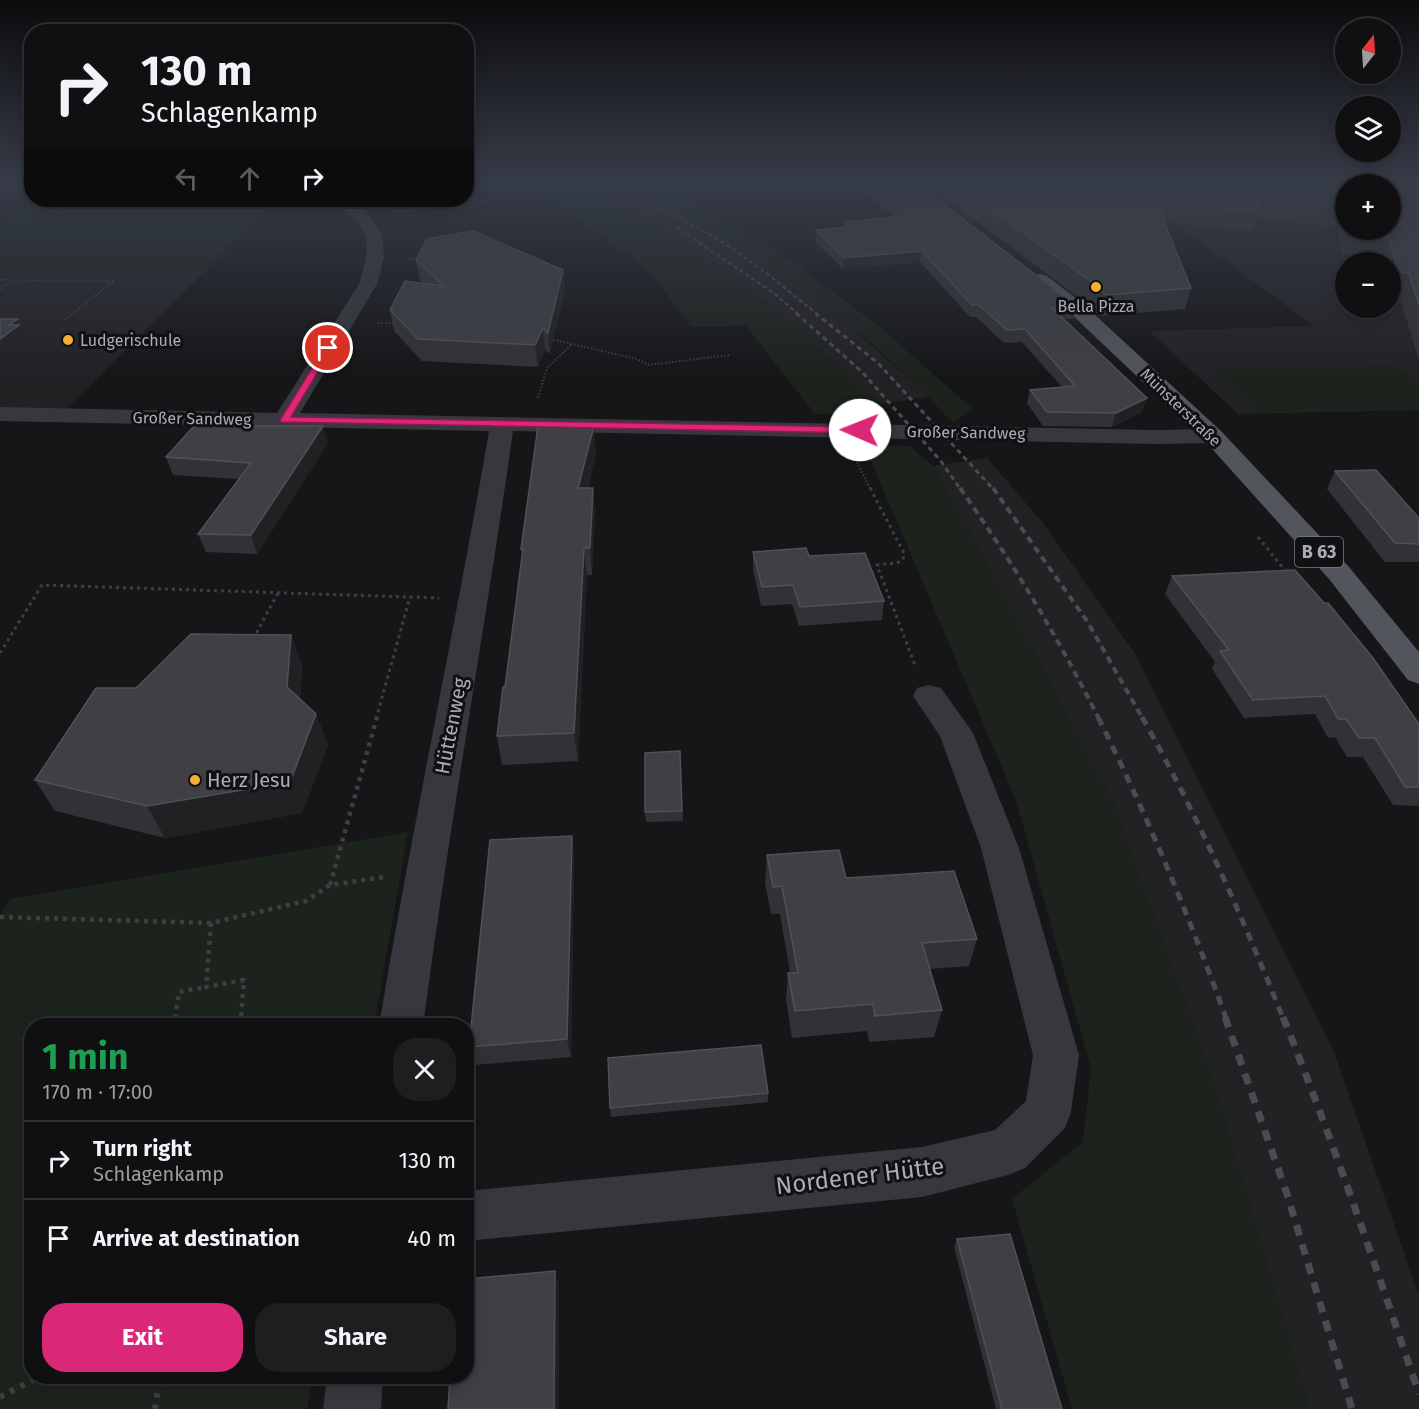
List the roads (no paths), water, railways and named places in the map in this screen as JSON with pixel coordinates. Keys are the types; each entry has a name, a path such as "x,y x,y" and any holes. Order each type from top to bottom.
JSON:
{"main road":[{"name":"Münsterstraße","path":"1023,267 1074,306 1213,436 1339,573 1419,673"}],"street":[{"path":"284,420 369,284 375,265 376,245"},
{"name":"Großer Sandweg","path":"0,414 1156,438 1213,436"},
{"name":"Hüttenweg","path":"402,1018 424,872 476,599 516,425"},
{"name":"Nordener Hütte","path":"474,1215 922,1172 1008,1151 1048,1112 1056,1055 1000,848 956,733 929,696"},
{"path":"352,1409 354,1384"}],"railway":[{"path":"702,245 775,294 798,314"},
{"path":"726,245 760,268 817,314"},
{"path":"796,313 862,372 940,460 961,490"},
{"path":"815,313 878,363 994,490"},
{"path":"960,488 1034,601 1099,718"},
{"path":"993,488 1087,621 1143,719"},
{"path":"1142,717 1218,866 1283,1018"},
{"path":"1099,718 1166,866 1226,1018"},
{"path":"1225,1017 1287,1194 1352,1409"},
{"path":"1283,1017 1337,1157 1419,1394"}],"place":[{"name":"Bella Pizza","path":"1096,287"},
{"name":"Ludgerischule","path":"68,340"},
{"name":"Herz Jesu","path":"195,780"}]}
